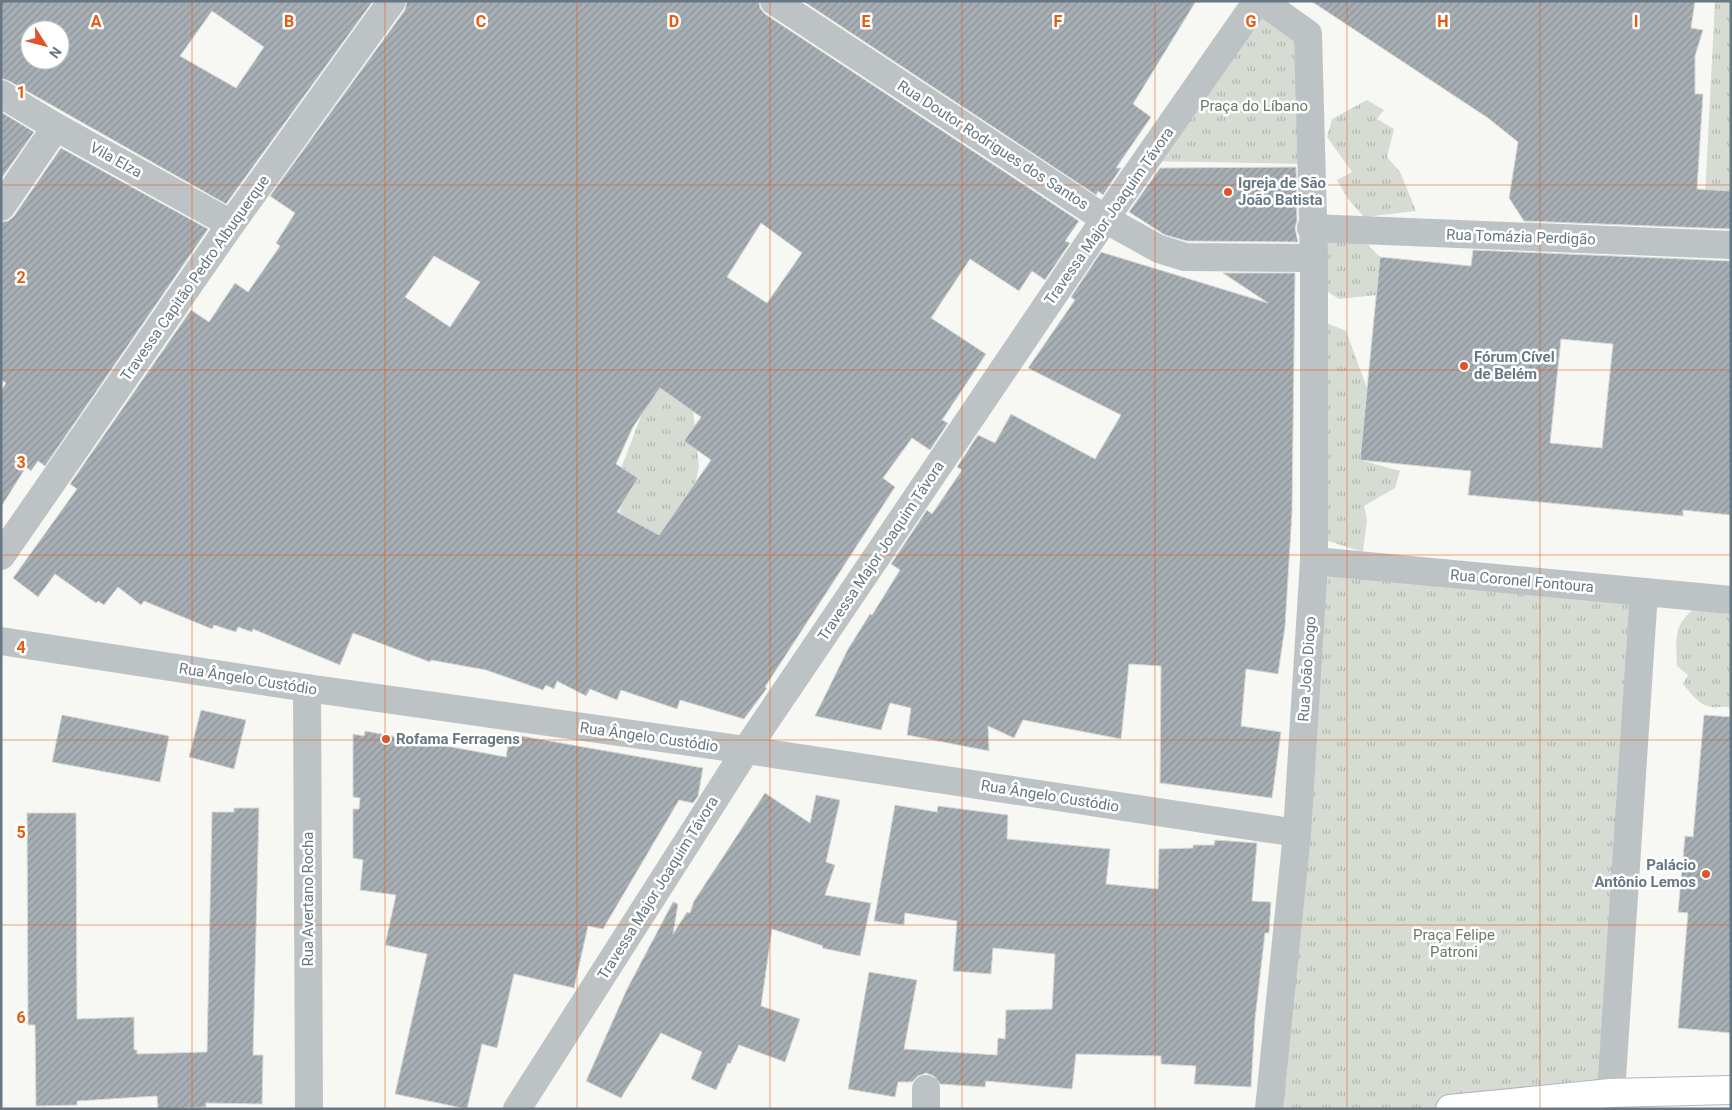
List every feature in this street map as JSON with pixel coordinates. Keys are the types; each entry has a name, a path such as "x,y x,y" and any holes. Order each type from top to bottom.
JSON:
{"main road":[{"path":"1450,1109 1611,1093 1682,1100 1731,1090"}],"street":[{"name":"Travessa Capitão Pedro Albuquerque","path":"1,556 231,224 392,1"},
{"name":"Rua Doutor Rodrigues dos Santos","path":"774,1 1105,219 1159,249 1185,257 1314,258"},
{"name":"Travessa Major Joaquim Távora","path":"517,1109 746,750 1105,219 1257,1"},
{"name":"Rua João Diogo","path":"1262,1 1308,34 1314,258 1314,561 1297,833 1269,1109"},
{"name":"Vila Elza","path":"1,94 56,127 231,224"},
{"path":"1,207 56,127"},
{"name":"Rua Tomázia Perdigão","path":"1312,228 1731,245"},
{"name":"Rua Coronel Fontoura","path":"1314,561 1731,600"},
{"path":"1611,1093 1644,592"},
{"name":"Rua Ângelo Custódio","path":"1,641 306,688 746,750 1297,833"},
{"name":"Rua Avertano Rocha","path":"306,688 308,1109"}],"green space":[{"name":"Praça do Líbano","path":"1257,1 1311,38 1310,164 1147,161"},
{"path":"1715,1 1731,1 1731,218 1704,217"},
{"path":"1367,100 1384,110 1377,119 1394,129 1387,157 1400,172 1416,211 1364,217 1348,199 1337,180 1352,172 1327,137 1332,119"},
{"path":"1321,236 1363,240 1380,257 1376,295 1339,299 1320,287"},
{"path":"1322,321 1346,331 1367,388 1360,460 1400,471 1395,488 1364,506 1367,519 1363,552 1319,538"},
{"path":"618,369 692,400 699,467 689,511 661,546 617,522 623,498 622,466 648,398"},
{"name":"Praça Felipe Patroni","path":"1317,564 1636,595 1611,1093 1450,1109 1275,1109"},
{"path":"1701,604 1731,606 1731,708 1706,706 1699,701 1683,684 1688,675 1677,666 1676,645 1678,630 1685,617"}],"building":[{"path":"1,1 373,1 226,204 1,78","holes":["212,11 264,47 236,88 180,56"]},
{"path":"407,1 759,1 760,8 765,14 1079,221 1065,241 1070,243 1045,280 1032,271 1019,291 970,259 931,318 986,354 942,420 948,423 930,450 912,438 883,478 895,487 765,687 767,688 744,719 680,700 677,709 621,690 617,700 590,689 586,696 557,681 554,689 546,685 543,690 486,670 431,660 430,662 353,633 340,665 253,629 252,632 238,627 236,632 214,625 212,629 144,601 141,605 118,587 104,605 98,601 96,603 55,574 38,597 13,578 77,489 70,484 191,310 209,322 235,283 248,292 280,246 276,243 295,213 270,196 405,10","holes":["761,223 802,253 767,303 727,277","434,256 480,282 450,327 405,297","660,388 701,417 684,441 711,460 659,535 617,512 638,478 616,464 633,427"]},
{"path":"803,1 1196,1 1133,104 1151,117 1116,168 1121,168 1103,195 1098,191 1096,195"},
{"path":"1311,1 1695,1 1691,28 1703,30 1695,56 1695,94 1703,94 1697,189 1731,191 1731,229 1524,221 1509,198 1518,142 1488,118"},
{"path":"1,112 34,132 1,179"},
{"path":"61,148 208,229 45,466 38,461 31,471 26,467 1,507 1,391 6,383 1,380 1,222 8,221 14,216"},
{"name":"Igreja de São João Batista","path":"1296,167 1297,221 1295,228 1298,242 1187,241 1165,235 1129,212 1160,168"},
{"name":"Fórum Cível de Belém","path":"1473,250 1731,261 1731,515 1683,510 1683,516 1468,495 1471,471 1360,460 1380,257 1471,266","holes":["1561,339 1613,344 1602,448 1550,443"]},
{"path":"1101,252 1268,303 1223,273 1295,273 1292,512 1285,627 1278,674 1246,669 1241,726 1281,732 1272,798 1160,783 1161,666 1129,664 1121,739 1023,720 1014,738 988,726 989,751 907,735 911,708 890,703 881,730 815,716 848,649 900,570 891,564 927,510 932,514 962,470 957,467 978,435 995,443 1011,414 1095,459 1121,415 1028,368 1075,300 1071,297"},
{"path":"201,710 246,720 234,769 189,757"},
{"path":"62,715 169,736 160,782 52,762"},
{"name":"Palácio Antônio Lemos","path":"1704,715 1731,717 1731,1033 1678,1028 1688,913 1678,912 1685,836 1693,837"},
{"path":"365,731 506,757 510,734 703,768 698,796 693,803 679,800 603,929 588,926 574,988 514,974 497,1048 482,1044 467,1109 395,1094 427,954 385,945 396,895 360,890 363,860 353,858 353,809 359,809 360,798 353,797 353,734 364,736"},
{"path":"765,793 810,823 816,795 840,800 826,862 835,865 825,895 871,903 860,956 822,948 823,946 772,929 761,1006 800,1019 785,1062 739,1045 730,1064 728,1063 716,1090 691,1079 702,1052 661,1033 621,1098 586,1081 627,989 673,902 678,904 673,934 687,912 690,913 694,901"},
{"path":"895,805 937,812 938,806 1008,815 1007,839 1110,849 1106,884 1158,889 1159,849 1193,848 1193,845 1214,845 1215,840 1257,843 1252,901 1271,902 1269,933 1265,933 1255,1019 1251,1087 1194,1084 1196,1066 1161,1064 1161,1056 1076,1054 1072,1089 986,1081 985,1087 940,1084 934,1076 926,1073 918,1076 912,1082 898,1082 895,1097 848,1089 869,972 917,980 904,1049 997,1055 998,1038 1005,1039 1006,1010 1052,1009 1055,954 993,948 991,974 953,971 957,921 905,913 904,925 874,921"},
{"path":"234,808 259,808 253,1055 263,1055 262,1104 206,1103 206,1107 158,1109 157,1096 77,1101 77,1105 36,1106 35,1025 28,1025 27,813 76,813 77,1019 134,1017 134,1050 137,1050 137,1054 207,1052 212,812 234,812"}],"place":[{"name":"Igreja de São João Batista","path":"1228,192"},
{"name":"Fórum Cível de Belém","path":"1464,366"},
{"name":"Rofama Ferragens","path":"386,739"},
{"name":"Palácio Antônio Lemos","path":"1706,874"}]}
